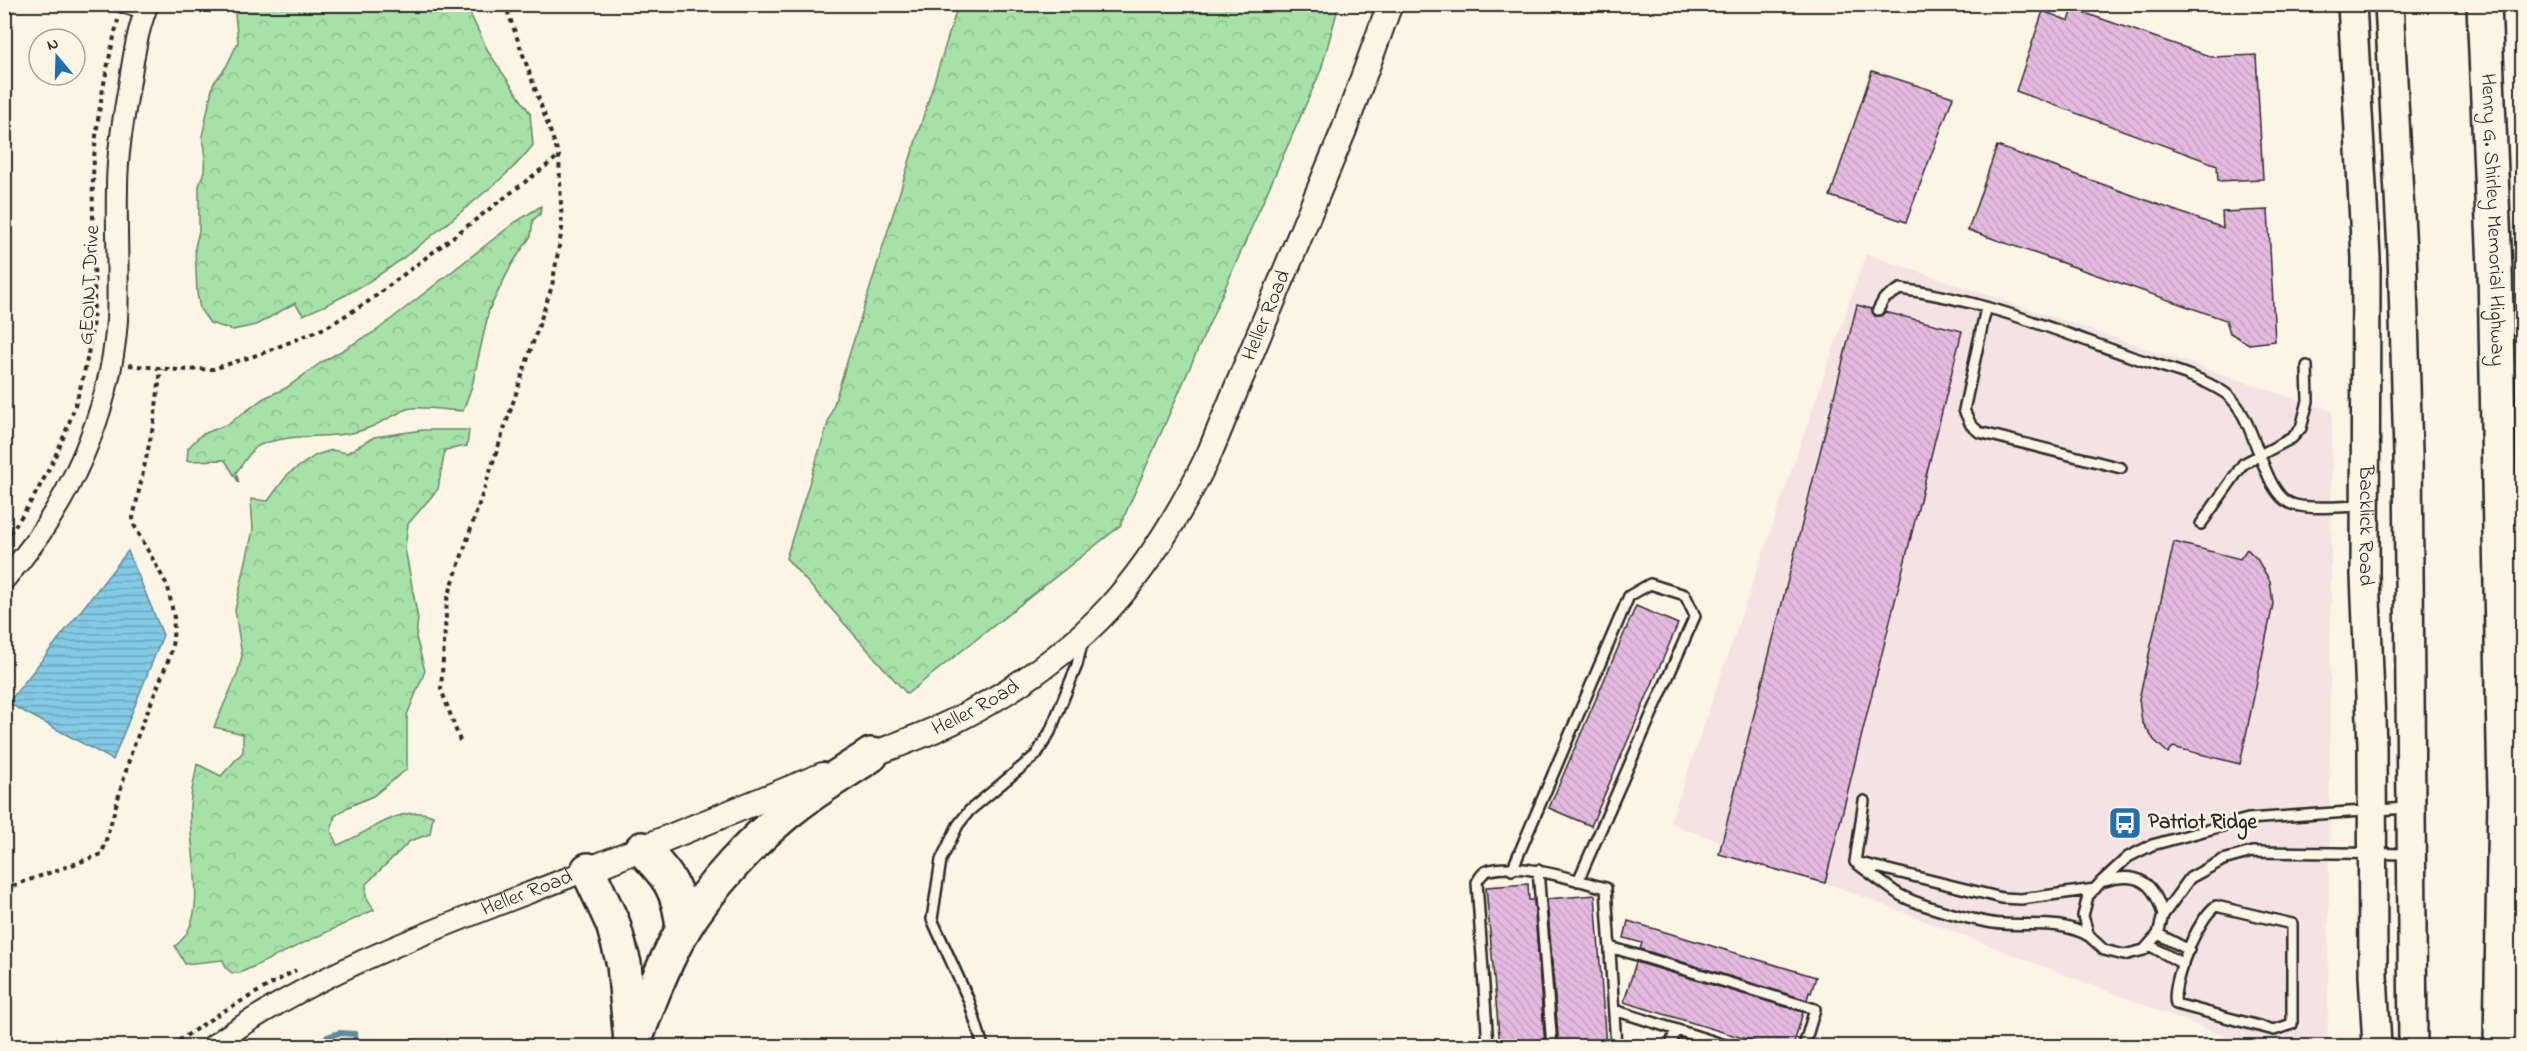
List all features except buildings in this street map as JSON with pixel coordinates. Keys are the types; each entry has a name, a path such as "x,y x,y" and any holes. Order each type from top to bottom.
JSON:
{"highway":[{"name":"Henry G. Shirley Memorial Highway","path":"2484,4 2499,434 2505,794 2500,1047"},
{"path":"632,1047 660,972 683,930 719,882 758,839 798,804 871,755"},
{"path":"642,849 668,876 675,889 681,904 683,930"},
{"path":"588,870 612,924 624,964 632,1047"}],"main road":[{"name":"Backlick Road","path":"2352,4 2366,258 2365,586 2372,745 2370,854 2377,1047"},
{"name":"Backlick Road","path":"2389,4 2402,252 2408,453 2413,1047"}],"street":[{"name":"Heller Road","path":"212,1047 242,1024 303,988 374,955 642,849 958,719 1026,682 1079,640 1115,603 1155,552 1187,499 1210,452 1344,130 1390,4"},
{"name":"GEOINT Drive","path":"4,580 46,524 77,470 97,416 110,362 116,322 117,187 121,130 136,43 146,9"}],"lane":[{"path":"4,9 9,4"},
{"path":"117,6 146,9"},
{"path":"1878,310 1884,299 1900,289 1986,308 2028,320 2214,388 2226,394 2243,413 2273,486 2282,498 2295,506 2366,506"},
{"path":"1986,308 1964,410 1971,425 1979,432 2121,468"},
{"path":"2200,524 2243,464 2292,438 2301,428 2308,401 2307,366"},
{"path":"1512,870 1629,596 1650,584 1685,595 1695,616 1578,881"},
{"path":"983,1047 969,1001 933,919 941,860 948,840 963,818 1036,755 1050,732 1077,665 1081,648 1079,640"},
{"path":"1855,862 1864,801"},
{"path":"2089,936 2083,916 2088,896 2128,857 2152,845 2248,819 2410,808"},
{"path":"1855,862 1902,896 1921,903 2002,924 2054,924 2074,928 2089,936 2104,951 2124,955 2144,950 2158,934 2163,915 2190,878 2223,860 2252,852 2411,854"},
{"path":"1855,862 2002,898 2021,899 2094,890"},
{"path":"1488,1047 1477,882 1482,874 1490,870 1539,870 1606,888 1616,1047"},
{"path":"1539,870 1552,1047"},
{"path":"2102,881 2122,876 2142,880 2157,895 2163,915"},
{"path":"2216,906 2292,924 2292,1024 2274,1030 2176,1004 2174,997 2189,950 2200,924 2216,906"},
{"path":"2158,934 2189,950"},
{"path":"2149,945 2183,964"},
{"path":"1610,947 1815,1009 1804,1047"},
{"path":"1614,1010 1728,1047"},
{"path":"1671,1047 1676,1030"}],"path":[{"path":"460,741 441,689 447,600 552,286 562,229 559,156 506,4"},
{"path":"4,541 24,516 53,466 84,376 93,320 94,159 100,102 117,6"},
{"path":"110,362 161,369 213,369 263,353 327,327 369,301 559,156"},
{"path":"4,889 102,854 132,750 170,656 174,618 170,597 134,525 133,518 152,430 161,369"}],"shaded area":[{"name":"Patriot Ridge","path":"1866,254 2332,411 2328,1046 2250,1046 1670,823"}],"green space":[{"path":"234,5 466,5 489,53 530,113 533,145 502,178 428,239 389,268 348,294 303,315 295,303 256,325 233,330 210,323 200,309 195,247 199,231 199,186 204,171 205,148 202,137 213,84 226,67 238,42"},
{"path":"958,5 1339,5 1321,70 1120,526 907,694 786,558"},
{"path":"541,206 540,214 533,220 531,236 512,264 489,310 472,386 463,411 412,408 352,433 271,441 256,447 250,453 236,472 239,483 225,460 187,461 188,448 201,435 228,424 264,398 286,388 322,362 376,331 514,223"},
{"path":"423,430 469,430 467,446 445,450 438,489 408,524 405,548 418,619 416,637 425,671 407,715 407,769 373,796 348,807 335,816 331,831 337,845 397,816 421,813 433,816 430,834 410,841 366,884 366,896 374,910 240,973 232,973 226,968 223,960 185,964 175,946 186,934 193,919 196,882 190,809 197,764 221,776 243,752 243,734 214,727 237,675 242,656 235,610 253,530 251,499 268,501 288,474 316,455 332,450 347,453 374,437"}],"water":[{"path":"128,551 163,635 113,760 8,703"}],"waterway":[{"path":"327,1037 339,1033 355,1034 356,1046"}],"place":[{"name":"Patriot Ridge","path":"2125,823"}]}
